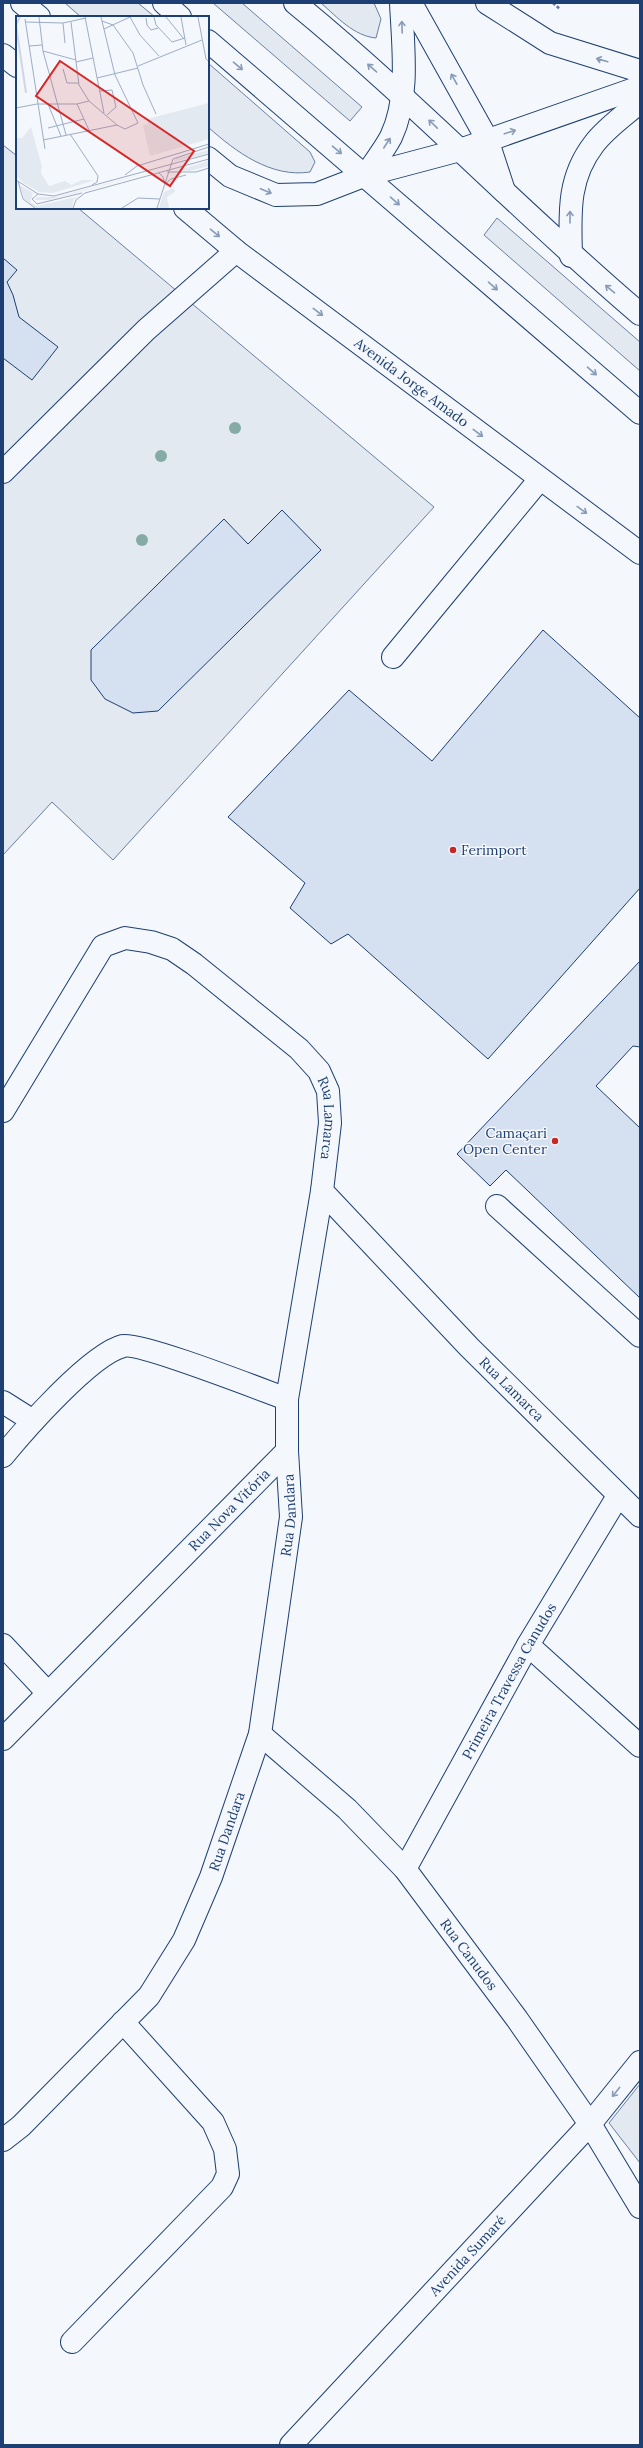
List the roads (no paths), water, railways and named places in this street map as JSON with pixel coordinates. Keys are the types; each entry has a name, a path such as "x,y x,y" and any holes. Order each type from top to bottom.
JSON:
{"street":[{"path":"22,3 38,16"},
{"path":"164,3 179,16"},
{"path":"295,3 401,94 571,256 640,314"},
{"path":"366,175 391,137 399,114 404,63 401,3"},
{"path":"411,3 488,139 504,191"},
{"path":"487,3 550,43 640,70"},
{"path":"209,42 366,175 640,413"},
{"path":"3,55 16,65"},
{"path":"209,159 230,176 276,195 317,194 366,175 460,150 640,87"},
{"path":"571,256 570,212 574,179 595,143 640,102"},
{"name":"Avenida Jorge Amado","path":"186,209 236,251 640,553"},
{"path":"3,472 146,330 236,251"},
{"path":"393,657 540,479"},
{"name":"Rua Lamarca","path":"3,1111 103,946 125,938 151,942 172,949 194,964 299,1049 319,1071 328,1091 330,1123 322,1191 469,1347 618,1496 640,1516"},
{"path":"287,1450 287,1399 322,1191"},
{"path":"497,1206 640,1336"},
{"path":"3,1456 33,1421 94,1362 111,1350 124,1345 151,1351 287,1399"},
{"path":"3,1402 33,1421"},
{"name":"Rua Nova Vitória","path":"3,1739 47,1692 287,1450"},
{"name":"Rua Dandara","path":"3,2140 21,2126 149,1996 184,1940 211,1877 260,1734 291,1516 287,1450"},
{"name":"Primeira Travessa Canudos","path":"405,1869 528,1645 618,1496"},
{"path":"528,1645 640,1746"},
{"path":"3,1646 47,1692"},
{"name":"Rua Canudos","path":"260,1734 347,1809 405,1869 517,2019 590,2124 640,2207"},
{"path":"72,2342 222,2187 228,2174 225,2149 213,2122 123,2022"},
{"name":"Avenida Sumaré","path":"291,2445 590,2124 640,2062"}],"place":[{"name":"Ferimport","path":"453,850"},
{"name":"Camaçari Open Center","path":"555,1141"}]}
